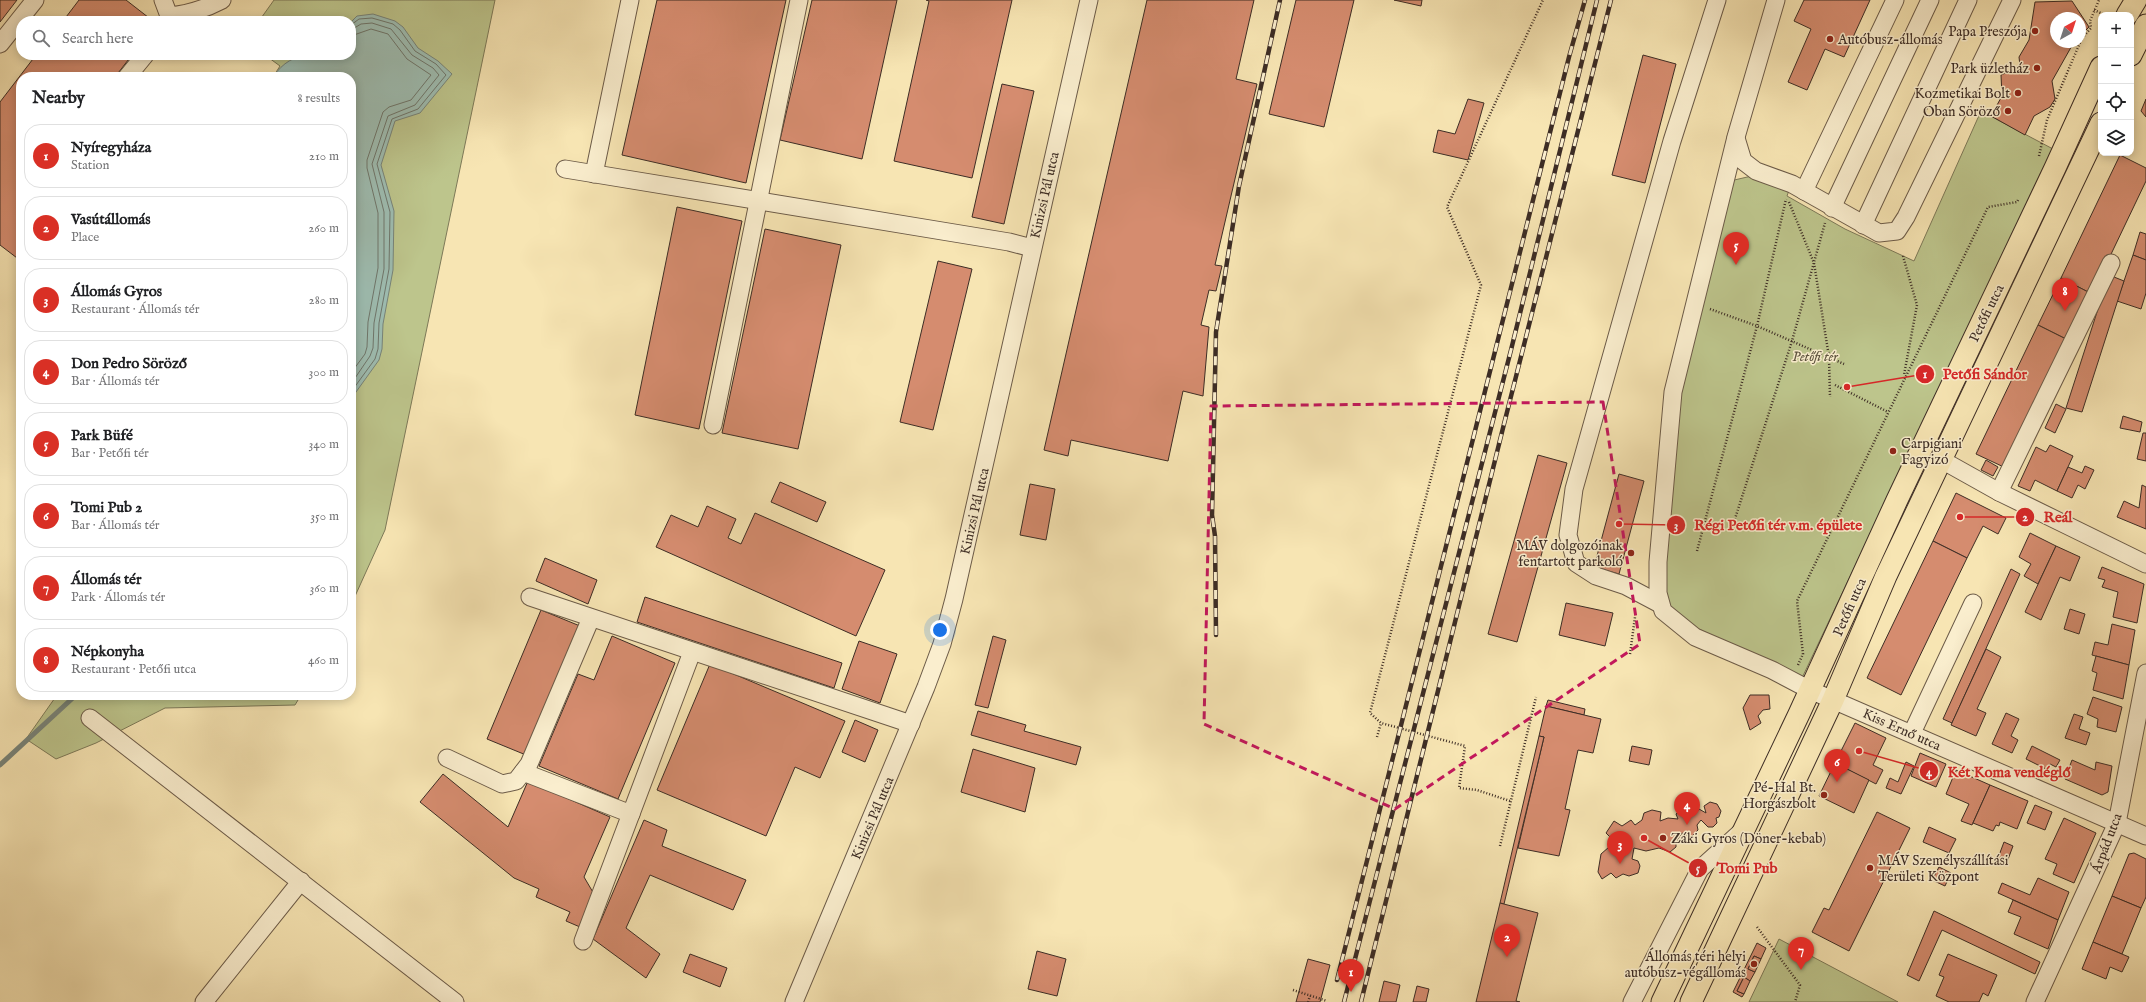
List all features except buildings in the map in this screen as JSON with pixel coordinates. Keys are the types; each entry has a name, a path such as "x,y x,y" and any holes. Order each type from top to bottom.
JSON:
{"main road":[{"path":"2129,12 2136,0"},
{"path":"2134,49 2146,25"},
{"name":"Petőfi utca","path":"1662,1002 1810,690 1897,500 2055,168 2098,74"},
{"name":"Petőfi utca","path":"1691,1002 1833,700 1886,576 1940,459 2098,129"}],"street":[{"path":"22,16 35,0"},
{"path":"166,12 187,14 206,8 222,0"},
{"path":"594,174 630,0"},
{"path":"713,424 800,0"},
{"name":"Kinizsi Pál utca","path":"794,1002 911,724 942,644 954,600 1089,0"},
{"path":"1660,604 1626,586 1596,576 1576,562 1568,535 1574,489 1672,141 1717,0"},
{"path":"1776,0 1736,137 1673,392 1658,562 1660,604 1663,611 1695,637 1772,670 1810,690"},
{"path":"1804,191 1894,0"},
{"path":"1829,214 1930,0"},
{"path":"1863,225 1968,0"},
{"path":"1736,137 1743,161 1756,171 1792,184 1804,191 1829,214 1863,225 1879,233 1897,231 1906,217 2012,0"},
{"path":"0,44 16,24"},
{"path":"131,72 141,60"},
{"path":"565,169 758,202 1009,242 1032,248"},
{"path":"1726,178 1741,172 1756,171"},
{"path":"1999,492 2111,263"},
{"path":"1940,459 1999,492 2146,564"},
{"path":"530,597 911,724"},
{"path":"1912,734 1973,603"},
{"path":"447,758 502,784 516,780 529,764 591,618"},
{"path":"583,941 692,652"},
{"name":"Árpád utca","path":"2035,1002 2117,823 2146,673"},
{"name":"Kiss Ernő utca","path":"1810,690 2146,836"},
{"path":"90,718 455,1002"},
{"path":"522,772 631,814"},
{"path":"1632,1002 1700,869 1744,830"},
{"path":"204,1002 301,881"}],"path":[{"path":"1510,801 1477,790 1459,788 1464,746 1381,723 1370,713 1481,285 1447,207 1543,0"},
{"path":"2037,163 2047,120 2082,38 2091,28 2090,20 2099,0"},
{"path":"2094,10 2098,12"},
{"path":"1803,654 1797,601 1903,379 1988,207 2017,202 2020,195"},
{"path":"1696,551 1757,326 1787,196 1814,263 1829,357 1830,397"},
{"path":"1733,524 1792,341 1829,214"},
{"path":"1903,256 1917,305 1903,379"},
{"path":"1694,304 1757,326 1844,364"},
{"path":"1835,385 1888,412"},
{"path":"1630,654 1635,617"},
{"path":"1500,846 1536,697"},
{"path":"1378,737 1381,723"},
{"path":"1757,928 1800,984 1795,1002"},
{"path":"1293,990 1327,1001"},
{"path":"1308,1002 1310,996"}],"highlighted area":[{"path":"1603,402 1640,644 1395,809 1204,724 1211,406"}],"green space":[{"path":"274,0 495,0 385,530 356,594 356,72 276,72 280,66 272,60 356,60 356,16 263,16"},
{"name":"Petőfi tér","path":"1981,111 2053,149 1801,680 1669,614 1660,592 1677,394 1730,181 1756,175 1791,185 1787,196 1845,229 1914,261"},
{"path":"53,700 298,700 295,705 165,708 96,743 56,759 26,739"},
{"path":"1779,939 1898,1002 1749,1002"}],"water":[{"path":"373,14 395,21 403,27 418,48 438,61 452,74 420,113 395,121 381,165 394,211 393,270 383,324 382,349 379,360 356,392 356,72 277,72 281,67 291,60 356,60 357,16"}],"waterway":[{"path":"0,765 71,700"}],"railway":[{"path":"1216,635 1215,536 1212,515 1216,332 1239,186 1280,0"},
{"path":"1337,980 1569,57 1585,0"},
{"path":"1344,1002 1511,350 1597,0"},
{"path":"1361,1002 1611,0"}],"place":[{"name":"Papa Preszója","path":"2035,31"},
{"name":"Autóbusz-állomás","path":"1830,39"},
{"name":"Park üzletház","path":"2037,68"},
{"name":"Kozmetikai Bolt","path":"2018,93"},
{"name":"Oban Söröző","path":"2008,111"},
{"name":"Park Büfé","path":"1736,265"},
{"name":"Népkonyha","path":"2065,311"},
{"name":"Petőfi Sándor","path":"1847,387"},
{"name":"Carpigiani Fagyizó","path":"1893,451"},
{"name":"Reál","path":"1960,517"},
{"name":"Régi Petőfi tér v.m. épülete","path":"1619,524"},
{"name":"MÁV dolgozóinak fentartott parkoló","path":"1631,553"},
{"name":"Két Koma vendéglő","path":"1859,751"},
{"name":"Tomi Pub 2","path":"1837,782"},
{"name":"Pé-Hal Bt. Horgászbolt","path":"1824,795"},
{"name":"Don Pedro Söröző","path":"1687,825"},
{"name":"Tomi Pub","path":"1644,838"},
{"name":"Záki Gyros (Döner-kebab)","path":"1663,838"},
{"name":"Állomás Gyros","path":"1620,864"},
{"name":"MÁV Személyszállítási Területi Központ","path":"1870,868"},
{"name":"Vasútállomás","path":"1507,957"},
{"name":"Állomás téri helyi autóbusz-végállomás","path":"1754,964"},
{"name":"Állomás tér","path":"1801,970"},
{"name":"Nyíregyháza","path":"1351,992"}]}
